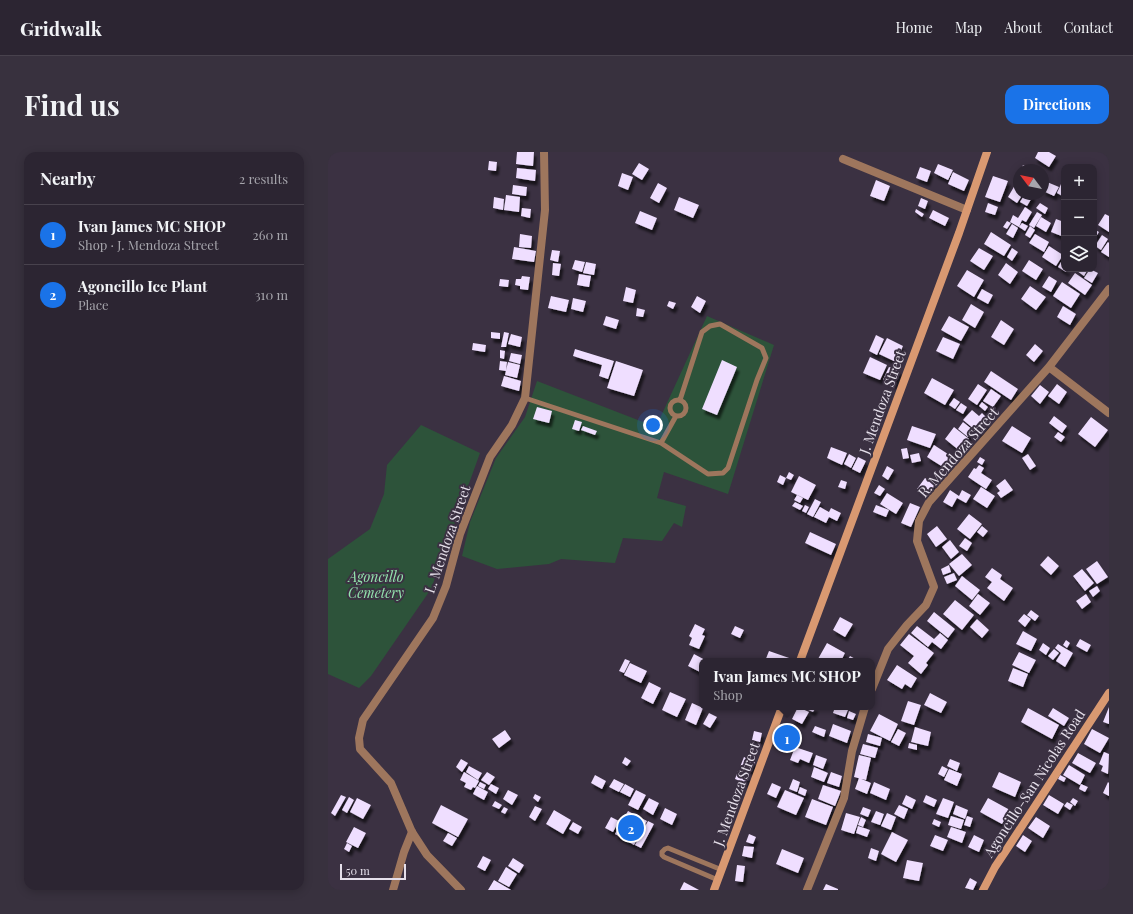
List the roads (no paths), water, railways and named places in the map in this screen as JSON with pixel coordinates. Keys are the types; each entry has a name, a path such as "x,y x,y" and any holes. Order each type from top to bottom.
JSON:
{"main road":[{"name":"J. Mendoza Street","path":"801,658 967,210 987,152"},
{"name":"Agoncillo-San Nicolas Road","path":"983,890 1004,852 1109,692"},
{"name":"J. Mendoza Street","path":"714,890 781,710"}],"street":[{"name":"L. Mendoza Street","path":"461,890 427,855 412,832 390,783 360,749 359,738 362,720 433,618 446,586 460,534 490,457 512,425 525,398 545,210 544,152"},
{"path":"843,159 967,210"},
{"name":"R. Mendoza Street","path":"875,682 888,650 926,605 934,587 917,541 919,521 929,502 1049,367 1109,289"},
{"path":"1049,367 1109,413"},
{"path":"807,890 844,798 852,751 864,710"},
{"path":"393,890 404,852 412,832"}],"lane":[{"path":"525,398 661,443 708,474 723,473 728,468 757,380 766,358 762,348 720,324 710,326 702,332 680,400"},
{"path":"675,400 680,400 684,403 686,408 685,412 681,416 676,416 671,413 671,403 675,400"},
{"path":"661,443 676,416"},
{"path":"718,880 664,857 662,852 668,848 722,870"}],"place":[{"name":"Ivan James MC SHOP","path":"787,738"},
{"name":"Agoncillo Ice Plant","path":"631,828"}],"park label":[{"name":"Agoncillo Cemetery","path":"376,584"}]}
